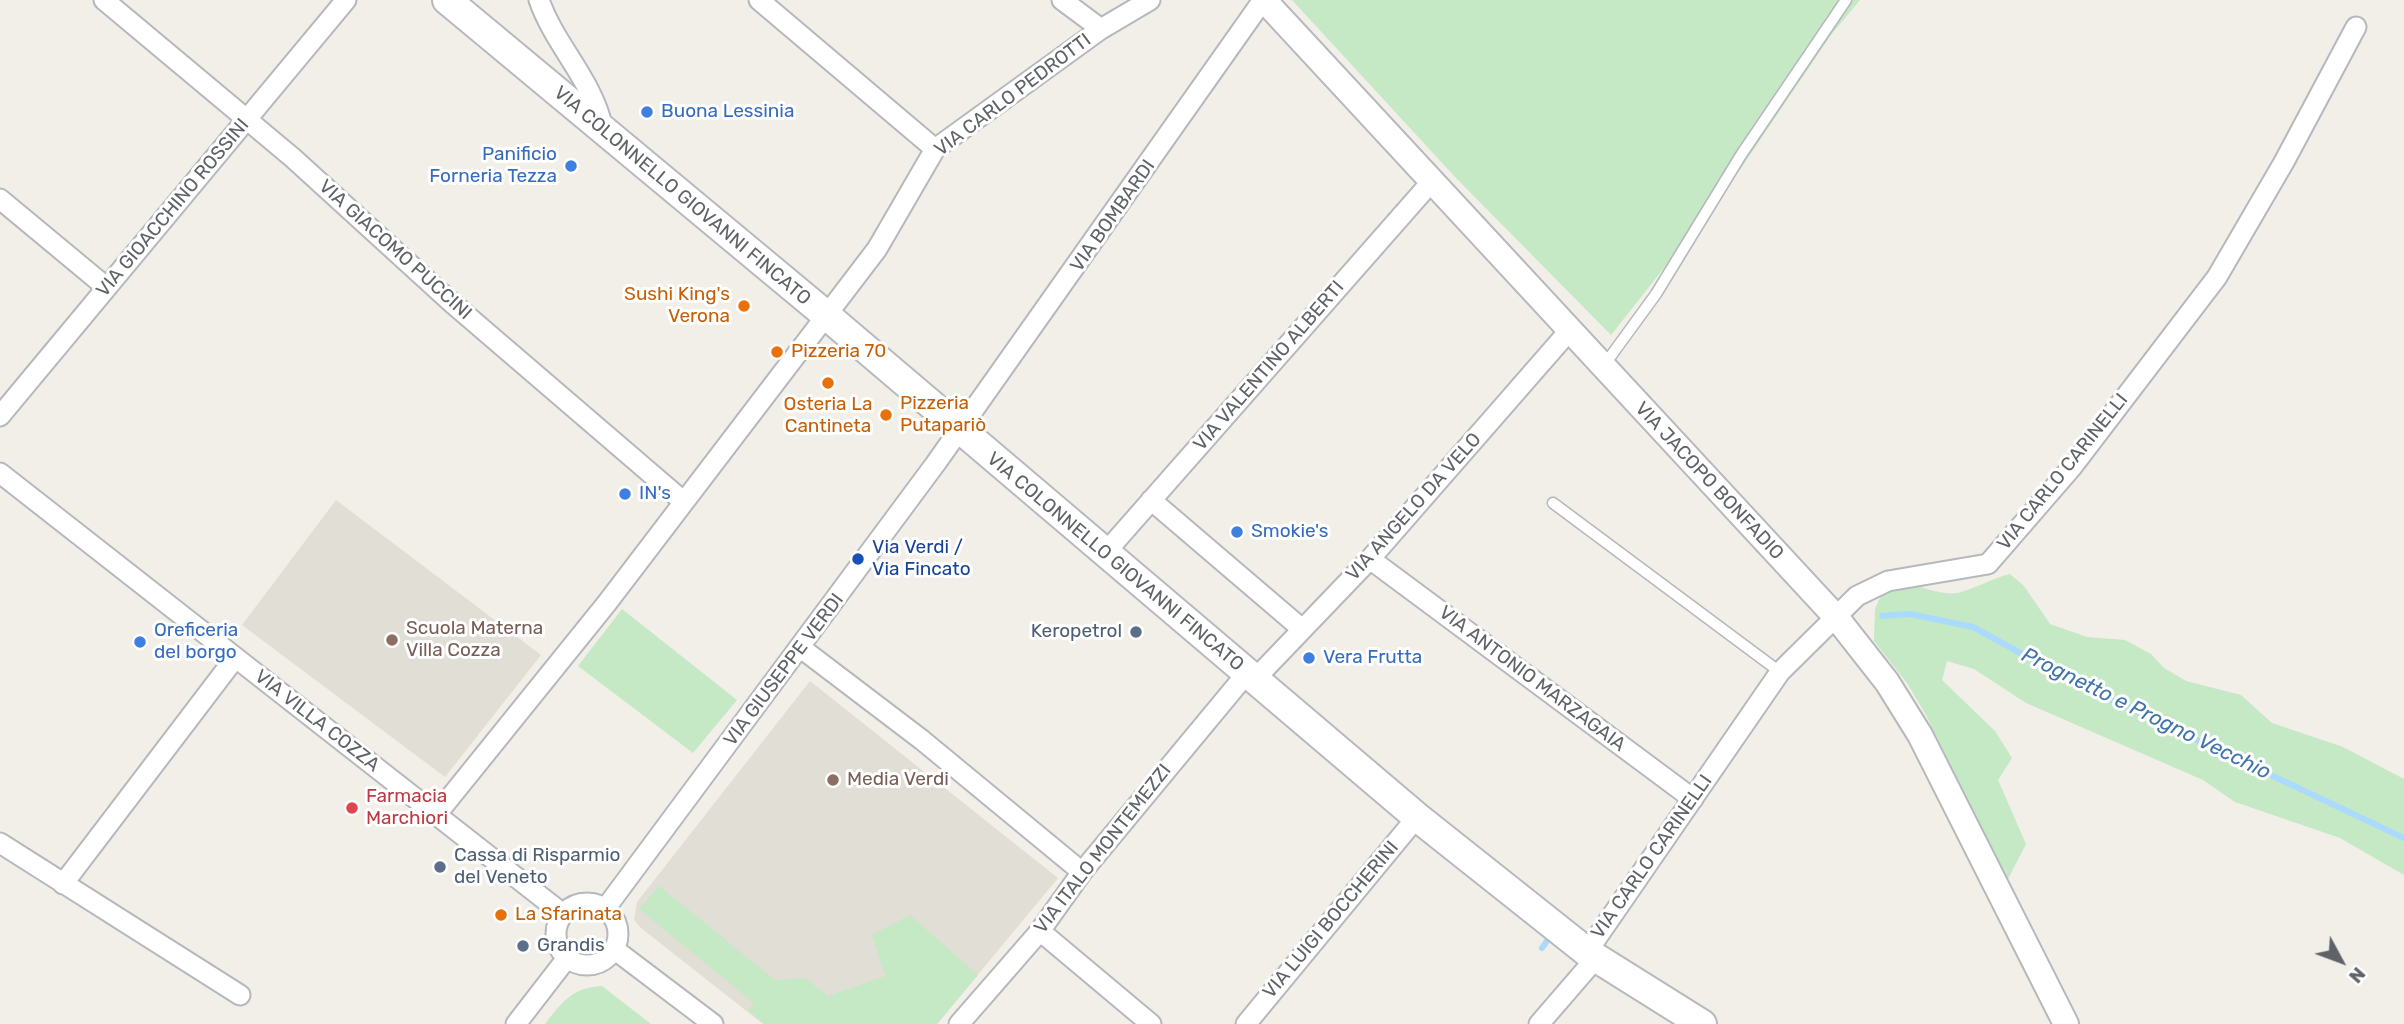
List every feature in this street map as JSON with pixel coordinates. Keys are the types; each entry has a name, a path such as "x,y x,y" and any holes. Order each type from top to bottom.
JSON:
{"main road":[{"name":"VIA COLONNELLO GIOVANNI FINCATO","path":"447,0 826,315 1417,817 1592,955 1702,1024"}],"street":[{"name":"VIA GIACOMO PUCCINI","path":"104,0 248,121 451,302 684,502"},
{"name":"VIA GIOACCHINO ROSSINI","path":"0,416 346,0"},
{"path":"539,0 545,18 588,85 603,129"},
{"path":"759,0 935,149"},
{"path":"1062,0 1101,29"},
{"name":"VIA CARLO PEDROTTI","path":"436,815 684,502 877,249 935,149 1101,29 1150,0"},
{"name":"VIA JACOPO BONFADIO","path":"1263,0 1836,617 1887,682 1920,735 2066,1024"},
{"name":"VIA BOMBARDI","path":"960,430 1263,0"},
{"name":"VIA CARLO CARINELLI","path":"1539,1024 1592,955 1693,799 1780,672 1857,596 1888,581 1987,564 2072,467 2217,277 2284,162 2356,27"},
{"name":"VIA VALENTINO ALBERTI","path":"1105,553 1433,180"},
{"path":"0,200 106,287"},
{"name":"VIA ANGELO DA VELO","path":"1250,676 1302,629 1370,559 1569,331"},
{"name":"VIA GIUSEPPE VERDI","path":"605,909 960,430"},
{"name":"VIA VILLA COZZA","path":"0,473 564,914"},
{"path":"1151,500 1302,629"},
{"name":"VIA ANTONIO MARZAGAIA","path":"1370,559 1693,799"},
{"path":"801,648 922,740 1082,872"},
{"name":"VIA VILLA COZZA","path":"63,884 235,658"},
{"name":"VIA ITALO MONTEMEZZI","path":"959,1024 1040,931 1082,872 1250,676"},
{"name":"VIA LUIGI BOCCHERINI","path":"1246,1024 1417,817"},
{"path":"0,844 240,995"},
{"path":"579,904 597,905 605,909 617,927 614,949 598,963 577,963 567,958 556,937 564,914 579,904"},
{"path":"1040,931 1151,1024"},
{"path":"614,949 713,1024"},
{"path":"516,1024 567,958"}],"lane":[{"path":"1602,367 1656,293 1741,155 1846,0"},
{"path":"1553,503 1780,672"}],"shaded area":[{"name":"Scuola Materna Villa Cozza","path":"336,500 541,655 445,777 242,625"},
{"name":"Media Verdi","path":"810,681 1058,878 937,1024 763,1024 634,920 637,902"}],"green space":[{"path":"1292,0 1860,0 1831,35 1731,183 1611,335 1455,177"},
{"path":"2010,574 2024,586 2050,624 2087,637 2125,640 2151,654 2164,668 2186,681 2241,695 2272,723 2343,747 2404,779 2404,875 2340,838 2235,802 2203,780 2026,703 1974,669 1947,661 1942,680 1995,731 2012,758 1998,780 2026,844 2007,881 1926,715 1907,683 1874,641 1875,609 1882,593 1896,580 1934,591 1957,593"},
{"path":"622,609 737,700 693,753 578,666"},
{"path":"659,886 775,980 805,978 828,996 885,976 872,935 910,915 978,975 937,1024 765,1024 748,1010 754,1003 639,909"},
{"path":"602,986 651,1024 545,1024 569,997 592,987"}],"waterway":[{"name":"Prognetto e Progno Vecchio","path":"1882,616 1910,614 1973,627 2066,678 2404,838"},
{"name":"Prognetto e Progno Vecchio","path":"1542,948 1549,938"}],"place":[{"name":"Buona Lessinia","path":"647,112"},
{"name":"Panificio Forneria Tezza","path":"571,166"},
{"name":"Sushi King's Verona","path":"744,306"},
{"name":"Pizzeria 70","path":"777,352"},
{"name":"Osteria La Cantineta","path":"828,383"},
{"name":"Pizzeria Putapariò","path":"886,415"},
{"name":"IN's","path":"625,494"},
{"name":"Smokie's","path":"1237,532"},
{"name":"Via Verdi / Via Fincato","path":"858,559"},
{"name":"Keropetrol","path":"1136,632"},
{"name":"Scuola Materna Villa Cozza","path":"392,640"},
{"name":"Oreficeria del borgo","path":"140,642"},
{"name":"Vera Frutta","path":"1309,658"},
{"name":"Media Verdi","path":"833,780"},
{"name":"Farmacia Marchiori","path":"352,808"},
{"name":"Cassa di Risparmio del Veneto","path":"440,867"},
{"name":"La Sfarinata","path":"501,915"},
{"name":"Grandis","path":"523,946"}]}
